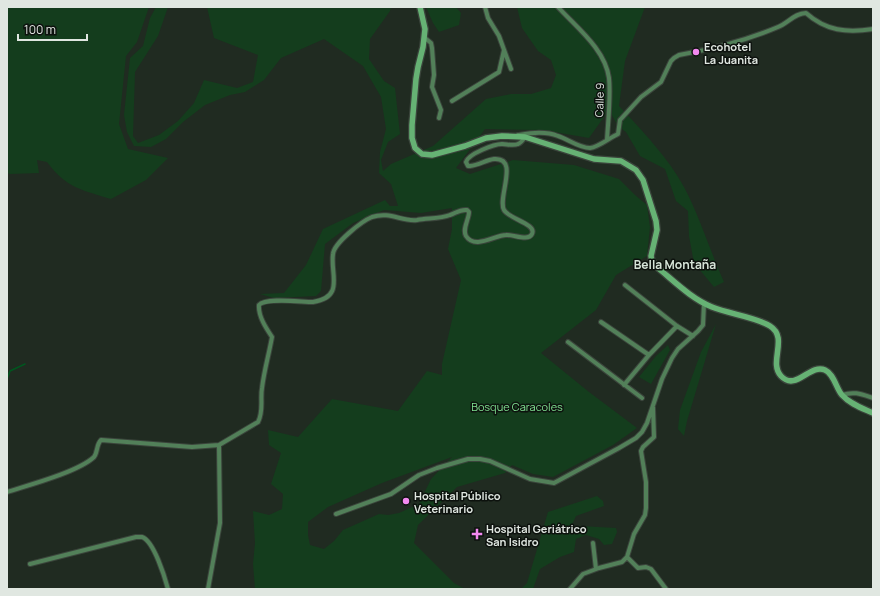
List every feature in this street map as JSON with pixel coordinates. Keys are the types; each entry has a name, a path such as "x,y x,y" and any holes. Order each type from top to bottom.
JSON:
{"main road":[{"path":"420,7 424,22 425,38 416,79 412,125 412,138 415,148 422,154 432,155 465,146 486,138 502,136 525,138 594,159 621,161 636,170 643,180 656,221 657,230 651,256 652,261 658,268 704,303 722,311 762,322 774,329 777,333 779,343 777,367 779,373 783,377 788,380 798,380 816,369 825,370 829,372 842,395 852,403 873,413"}],"street":[{"path":"485,7 488,18 499,36 511,69"},
{"name":"Calle 9","path":"558,7 594,45 605,65 609,79 607,140"},
{"path":"502,136 543,133 558,136 582,147 595,147 618,134 620,120 641,97 661,82 671,61 679,55 729,45 780,26 800,13 806,13 814,20 831,28 859,31 873,29"},
{"path":"425,38 431,43 432,48 434,75 432,87 441,110 440,118"},
{"path":"452,101 499,72 504,50"},
{"path":"7,492 78,468 95,455 101,440 192,447 219,445 252,427 261,417 262,386 272,337 264,326 259,312 259,305 261,302 269,300 313,302 325,298 334,288 335,282 332,259 334,250 357,226 380,215 392,215 410,221 443,218 463,209 467,210 468,212 465,235 469,239 474,241 488,240 504,235 513,235 524,238 530,236 532,230 530,226 511,217 503,209 502,198 507,173 507,167 504,162 499,159 492,159 468,166 466,162 468,157 489,146 517,144 525,138"},
{"path":"625,285 677,326 693,336"},
{"path":"336,514 391,494 419,475 468,459 490,461 530,479 554,483 636,438 644,428 672,358 678,349 703,325 704,303"},
{"path":"601,322 649,355"},
{"path":"624,385 649,355 677,326"},
{"path":"568,342 642,398"},
{"path":"842,395 851,392 873,398"},
{"path":"570,589 583,574 622,562 627,557 634,534 646,508 646,482 641,451 643,446 654,437 653,405"},
{"path":"208,589 220,523 219,445"},
{"path":"30,564 136,537 143,537 149,542 155,554 163,572 168,589"},
{"path":"593,543 596,569"},
{"path":"627,557 638,568 646,567 651,569 666,589"}],"green space":[{"path":"7,7 149,7 137,42 126,56 119,124 128,149 168,158 146,180 111,199 83,190 68,183 54,171 47,162 37,160 39,173 7,173"},
{"name":"Bosque Caracoles","path":"156,7 168,7 158,36 135,72 133,136 138,143 159,135 178,121 194,103 204,80 237,88 253,82 258,55 214,38 207,7 391,7 390,11 370,39 369,59 384,81 395,88 400,134 388,142 381,160 383,171 391,164 433,146 486,99 511,94 531,94 551,88 556,75 551,60 538,51 522,28 517,7 645,7 625,61 619,106 671,166 684,187 695,210 724,282 714,287 694,263 689,236 688,211 676,201 665,169 640,156 626,132 618,126 609,110 589,138 543,130 485,129 456,168 470,174 513,160 574,165 619,179 647,205 650,227 647,256 616,275 596,310 541,353 637,428 613,445 553,477 533,474 512,465 505,473 457,487 418,525 414,543 454,583 465,589 255,589 253,564 255,543 253,511 269,515 282,509 283,494 271,484 281,453 269,445 268,430 298,437 332,399 398,411 427,371 442,375 442,364 461,280 448,249 452,229 452,208 421,213 384,210 353,223 325,244 321,291 316,296 274,298 260,294 284,293 306,265 323,229 385,200 390,206 398,206 391,184 379,173 380,152 386,129 381,97 363,66 324,39 281,58 264,80 245,92 230,95 205,105 183,122 166,139 151,147 134,146 127,132 124,115 130,58 143,46 150,18","holes":["452,457 431,479 419,504 399,513 388,515 379,514 343,530 334,541 324,549 310,545 308,522 328,507 382,483"]},
{"path":"426,7 456,7 461,13 459,25 439,32"},
{"path":"716,324 687,421 684,436 678,429 680,410 701,352"},
{"path":"668,345 670,350 651,384 639,377 656,356"},
{"path":"597,496 603,501 604,506 576,516 571,527 616,528 617,532 612,544 604,545 599,539 586,535 576,539 574,552 560,557 540,569 533,589 521,589 527,583 548,512"}],"waterway":[{"path":"7,379 10,371 25,364"}],"place":[{"name":"Ecohotel La Juanita","path":"696,52"},
{"name":"Hospital Público Veterinario","path":"406,501"},
{"name":"Hospital Geriátrico San Isidro","path":"477,534"}],"district":[{"name":"Bella Montaña","path":"675,264"}]}
